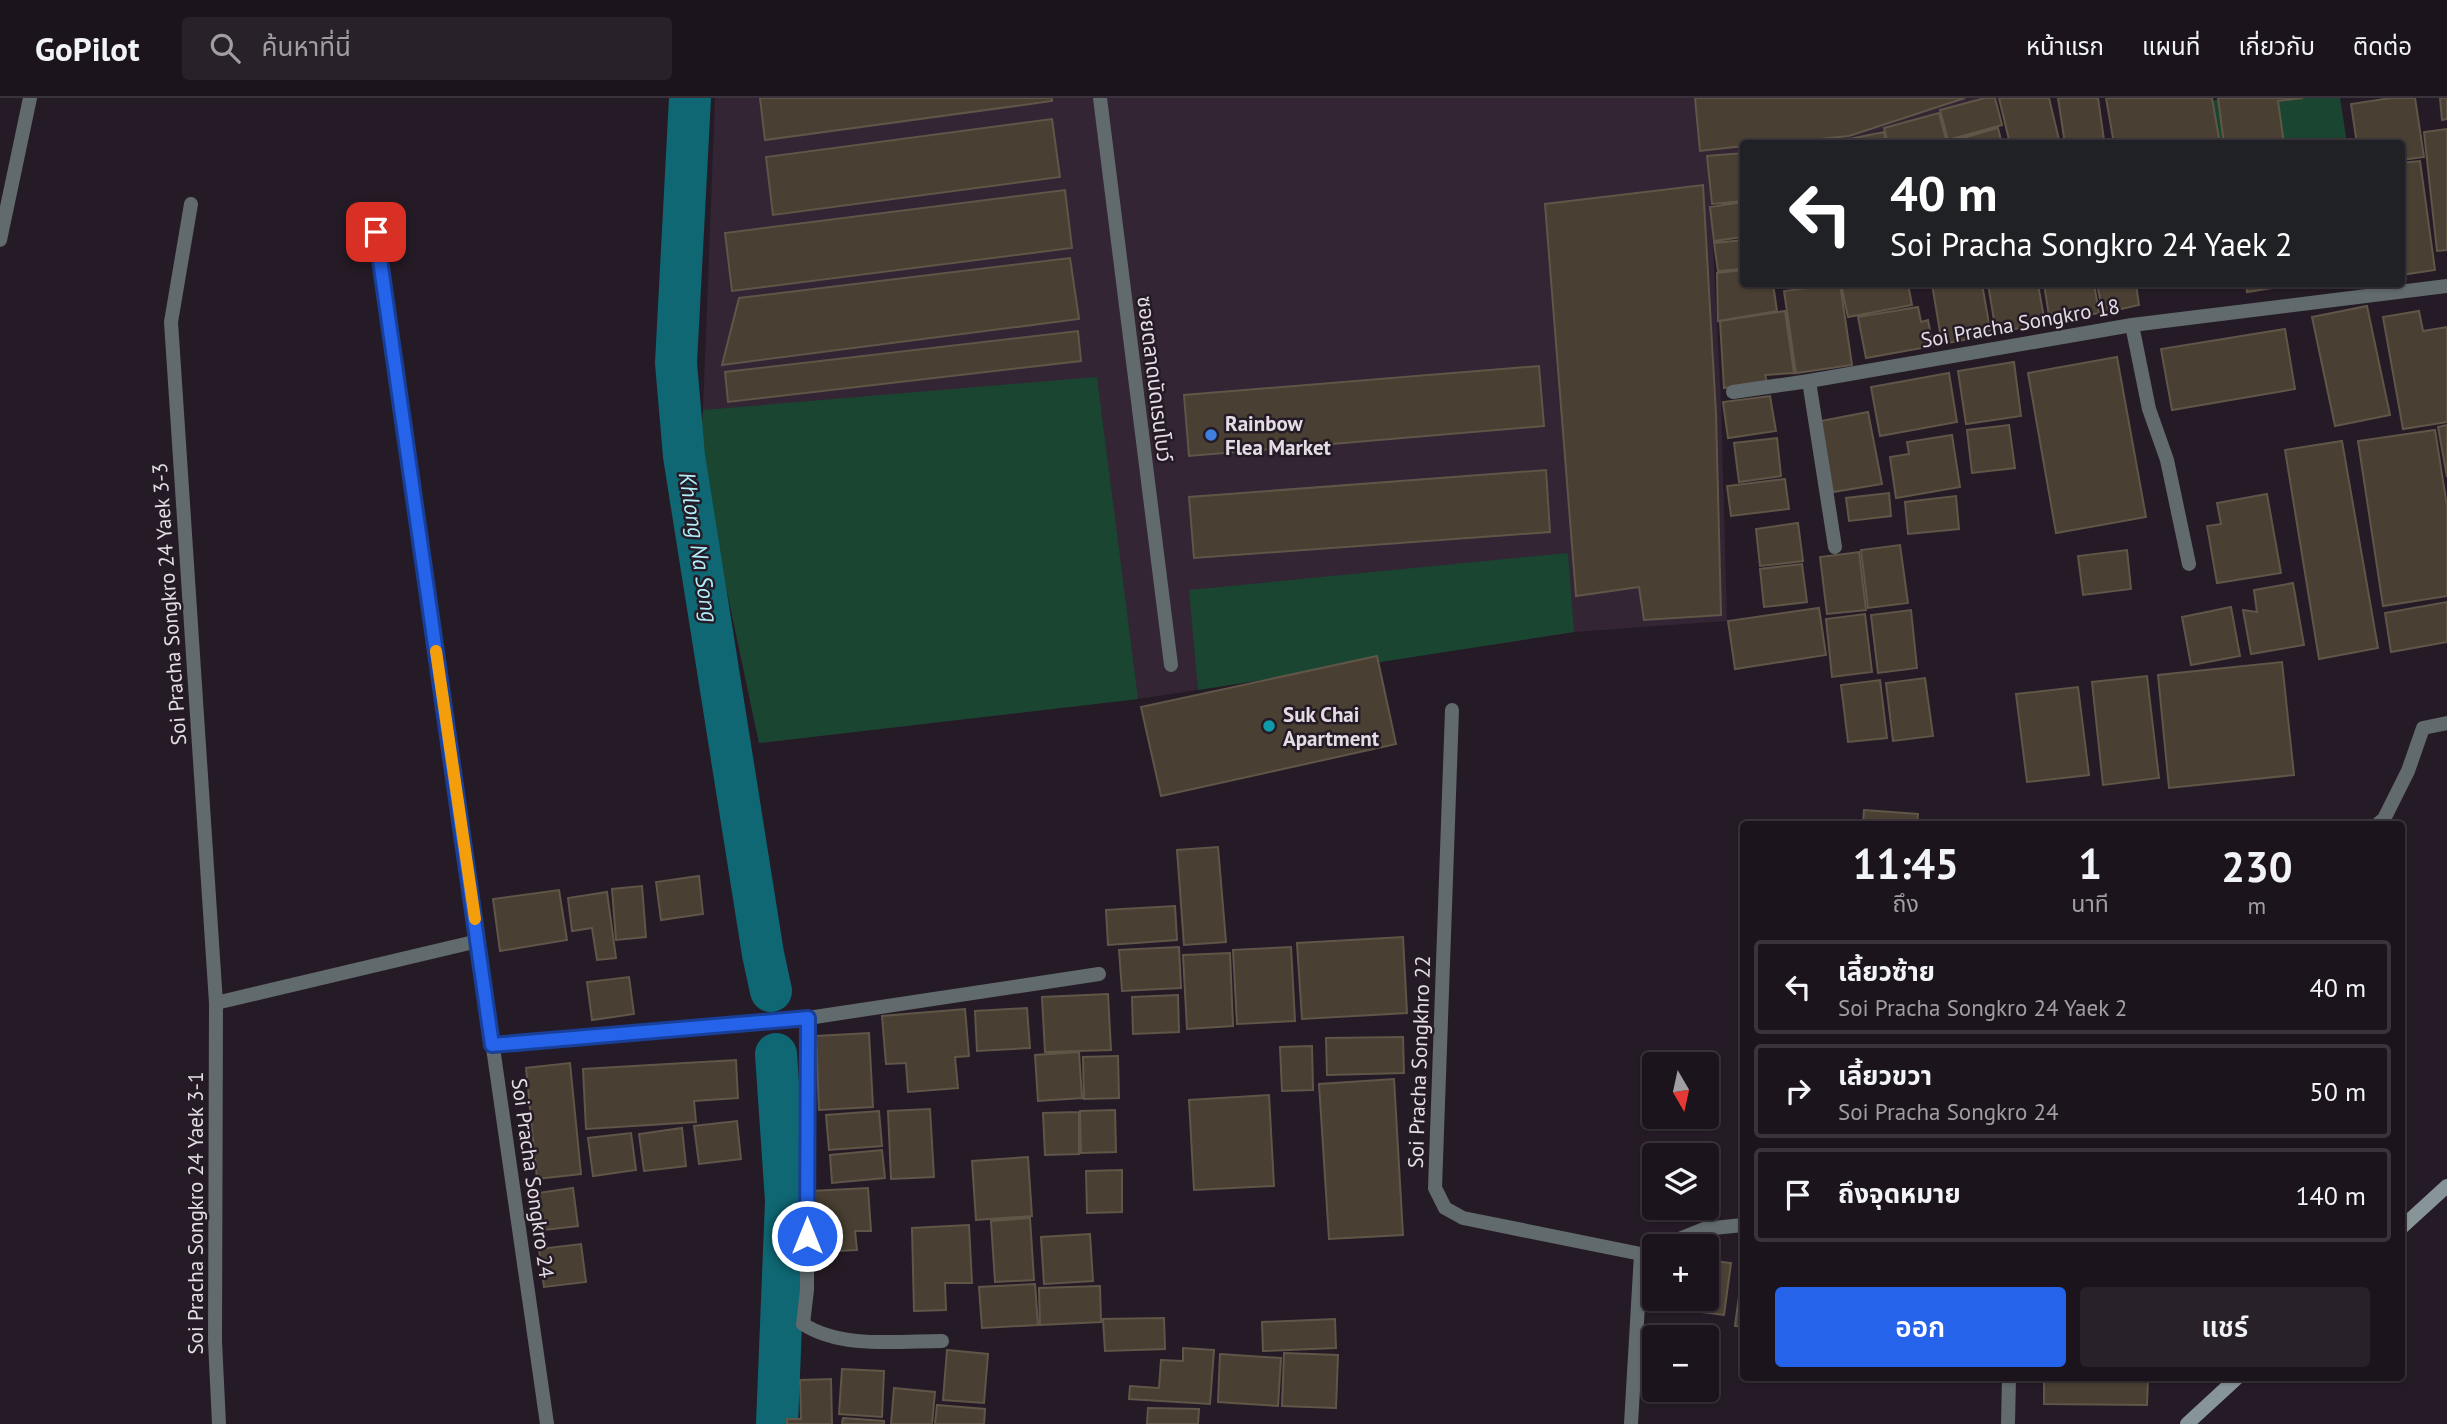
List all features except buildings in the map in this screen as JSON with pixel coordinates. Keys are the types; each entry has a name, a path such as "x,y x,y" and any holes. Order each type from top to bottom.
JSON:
{"main road":[{"path":"2405,1224 2447,1186"},
{"path":"2187,1424 2234,1381"}],"street":[{"path":"0,240 30,98"},
{"name":"ซอยตลาดนัดเรนโบว์","path":"1100,98 1171,665"},
{"name":"Soi Pracha Songkro 24 Yaek 3-3","path":"191,204 171,322 216,1003"},
{"name":"Soi Pracha Songkro 24","path":"376,232 547,1424"},
{"name":"Soi Pracha Songkro 18","path":"1733,392 2132,325 2447,286"},
{"path":"2132,325 2149,409 2167,460 2189,564"},
{"path":"1809,381 1835,547"},
{"name":"Soi Pracha Songkhro 22","path":"1452,710 1435,1188 1446,1208 1463,1218 1642,1251"},
{"path":"2382,821 2408,771 2423,728 2447,723"},
{"path":"216,1003 478,941"},
{"path":"492,1045 808,1018 1099,974"},
{"name":"Soi Pracha Songkro 24 Yaek 3-1","path":"216,1003 215,1341 219,1424"},
{"path":"808,1018 807,1290 803,1324 816,1333 857,1340 942,1341"},
{"path":"1692,1234 1704,1229 1740,1225"},
{"name":"Soi Pracha Songkhro 22","path":"1631,1424 1642,1311"},
{"path":"2008,1424 2009,1381"}],"shaded area":[{"name":"Rainbow Flea Market","path":"715,98 1982,98 1851,140 1740,140 1740,152 1708,156 1721,402 1727,621 1574,632 1138,699 759,743 699,459"}],"green space":[{"path":"2230,98 2340,98 2347,140 2205,140 2199,103"},
{"path":"1097,377 1138,699 759,743 699,459 703,410"},
{"path":"1568,553 1574,632 1198,690 1189,590"}],"waterway":[{"name":"Khlong Na Song","path":"690,98 676,363 684,456 771,991"},
{"name":"Khlong Na Song","path":"776,1054 786,1201 777,1424"}],"slow traffic":[{"path":"436,651 475,919"}],"place":[{"name":"Rainbow Flea Market","path":"1211,435"},
{"name":"Suk Chai Apartment","path":"1269,726"}],"route":[{"path":"376,232 492,1045 808,1018 807,1236"}]}
